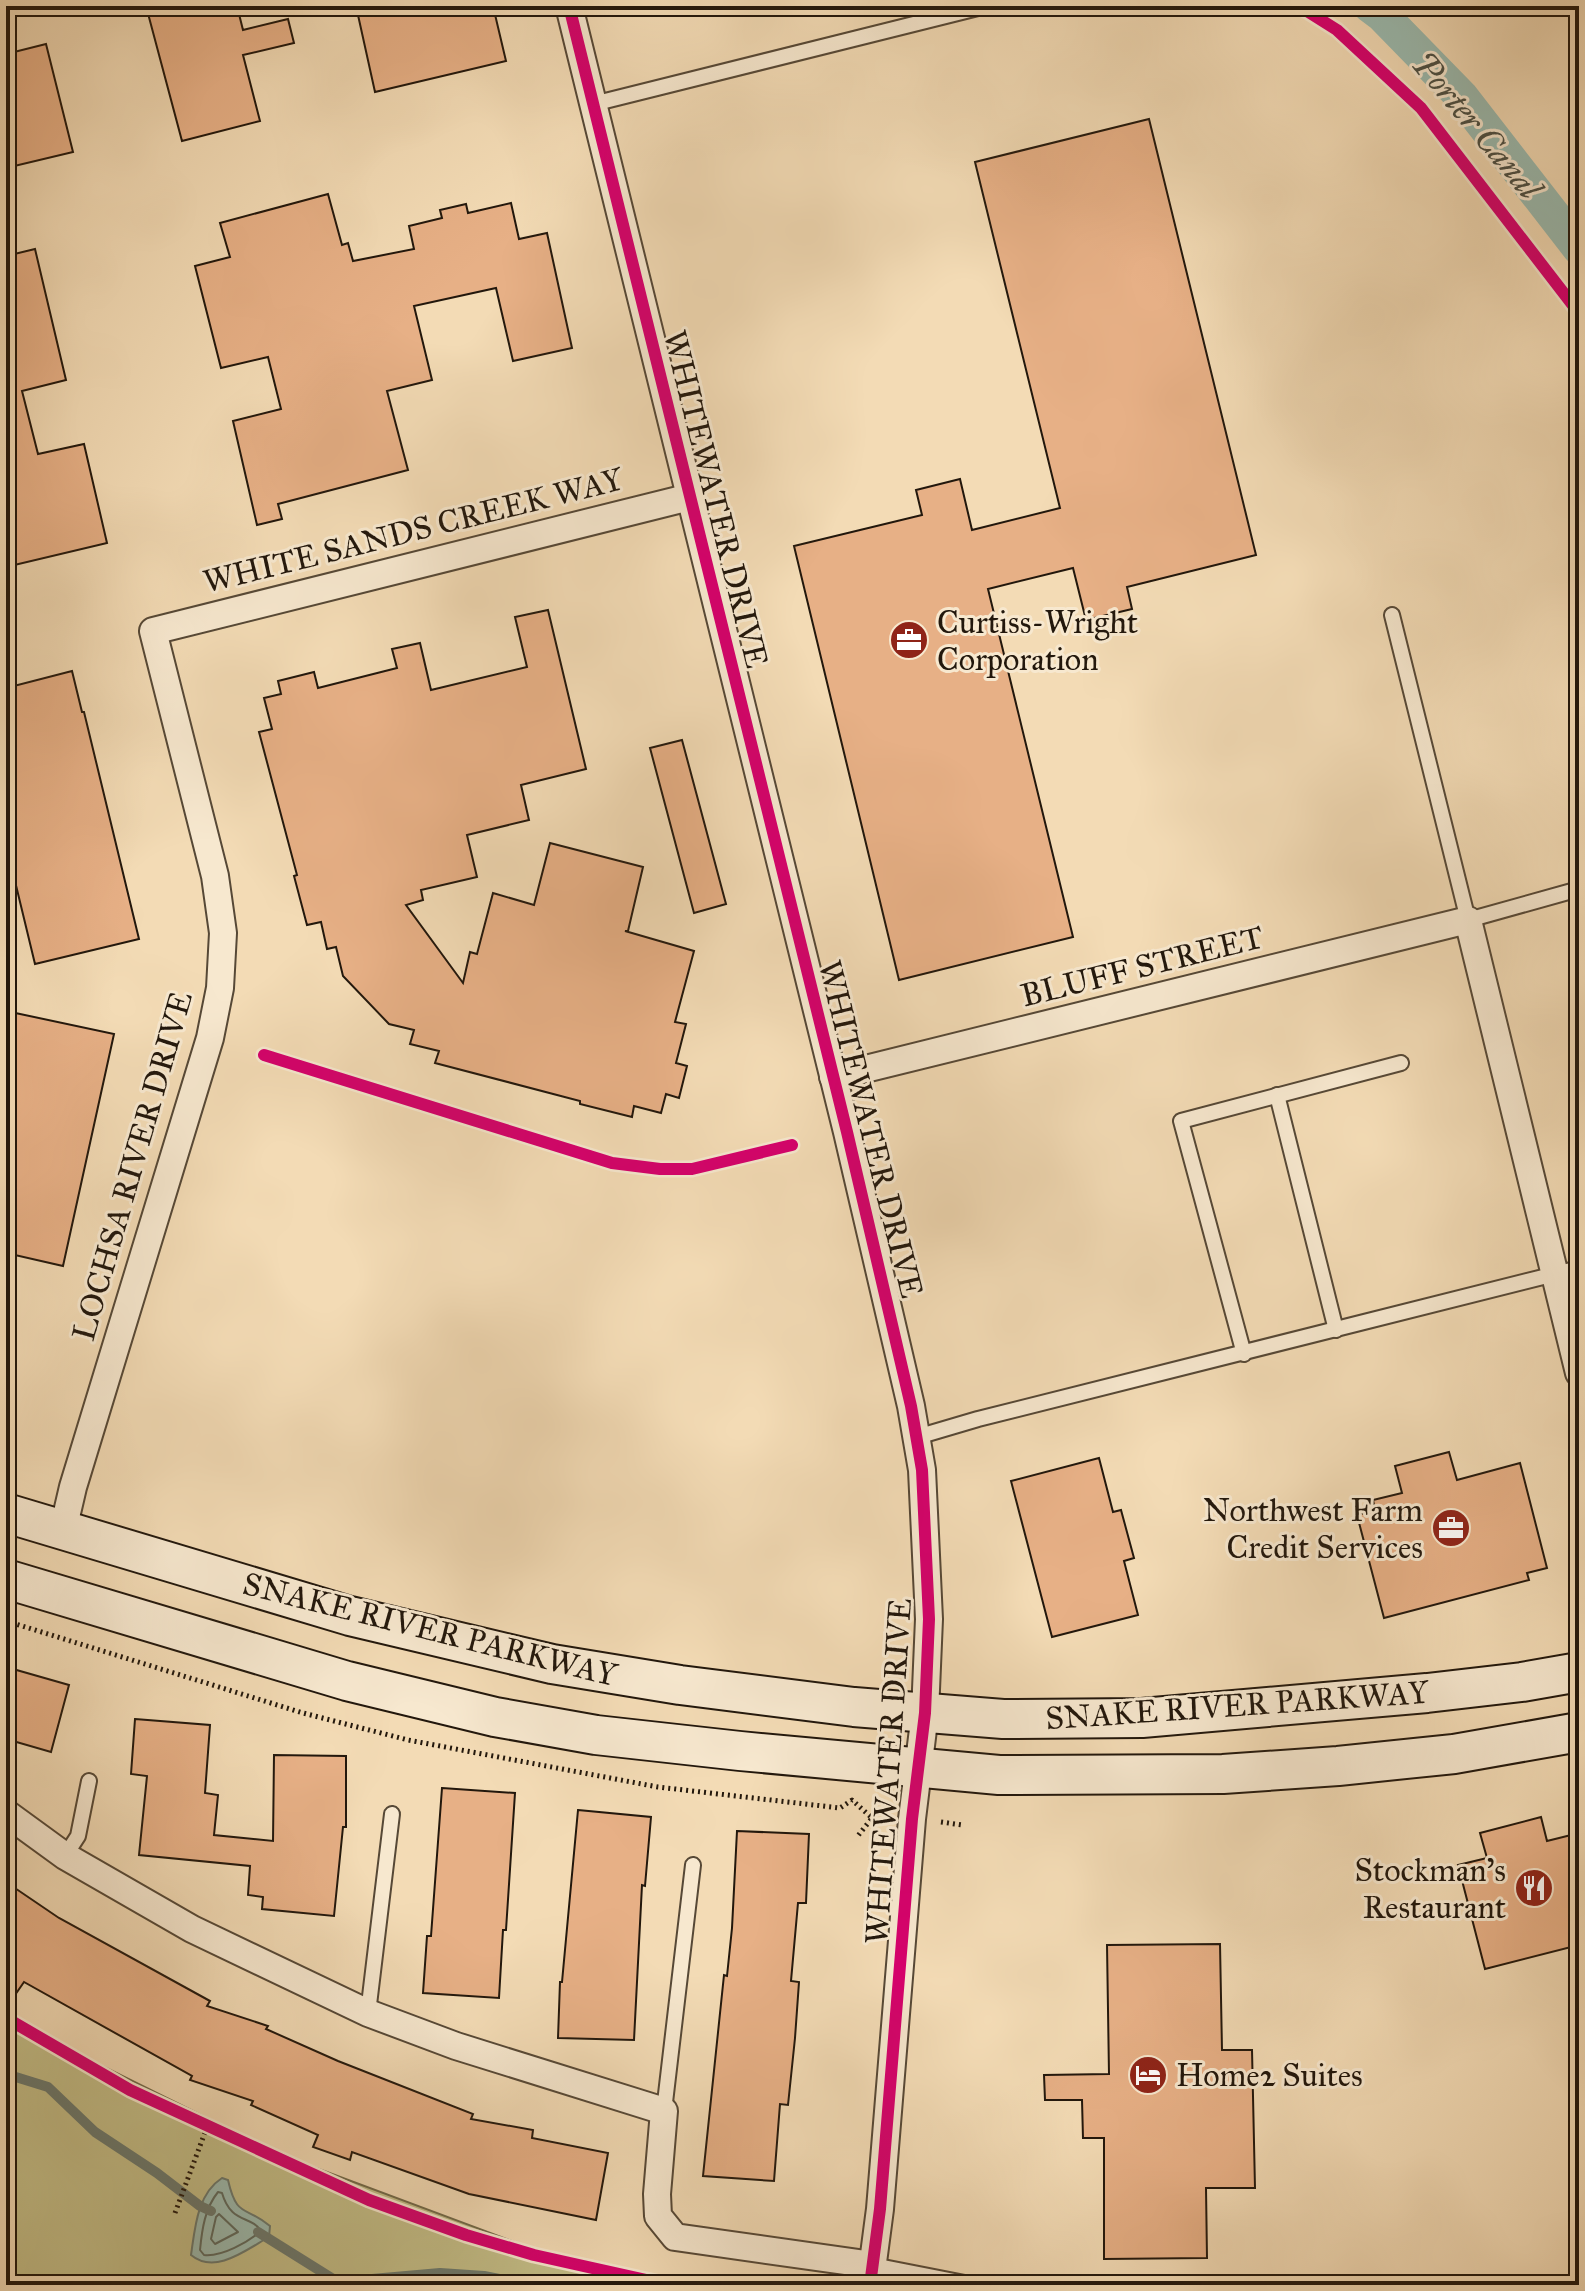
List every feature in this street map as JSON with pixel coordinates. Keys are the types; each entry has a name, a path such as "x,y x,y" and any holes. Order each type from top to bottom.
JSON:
{"street":[{"name":"WHITEWATER DRIVE","path":"569,6 833,1077 917,1437 927,1532 929,1619 925,1713 912,1819 872,2275"},
{"name":"WHITE SANDS CREEK WAY","path":"153,631 690,497"},
{"name":"LOCHSA RIVER DRIVE","path":"63,1530 77,1472 210,1038 220,988 223,933 215,876 153,631"},
{"name":"BLUFF STREET","path":"833,1077 1468,920"},
{"path":"1468,920 1567,1271 1579,1373"},
{"name":"SNAKE RIVER PARKWAY","path":"6,1513 350,1616 552,1664 680,1685 854,1707 1003,1719 1142,1718 1427,1693 1579,1672"},
{"name":"SNAKE RIVER PARKWAY","path":"6,1579 347,1681 495,1717 596,1735 999,1775 1223,1774 1338,1766 1454,1754 1579,1732"},
{"path":"6,1813 65,1856 192,1929 368,2013 456,2046 664,2111 658,2216 675,2237 872,2275"}],"lane":[{"path":"593,104 986,6"},
{"path":"1392,615 1468,920 1579,889"},
{"path":"1244,1354 1181,1121 1401,1063"},
{"path":"1277,1095 1336,1330"},
{"path":"917,1437 1567,1271"},
{"path":"65,1856 78,1836 89,1781"},
{"path":"368,2013 392,1814"},
{"path":"664,2111 693,1865"},
{"path":"872,2275 975,2285"}],"path":[{"path":"194,2121 220,2133"},
{"path":"175,2213 207,2127"}],"shaded area":[{"path":"6,2011 74,2052 284,2156 630,2285 6,2285"}],"water":[{"path":"222,2178 228,2180 235,2201 243,2210 270,2226 269,2237 241,2254 220,2262 200,2261 191,2255 199,2212 207,2193"}],"building":[{"path":"146,6 237,6 243,30 288,19 294,43 243,55 260,121 182,141"},
{"path":"356,6 493,6 506,61 375,92"},
{"path":"46,44 73,152 6,168 6,54"},
{"path":"1149,119 1256,555 1127,587 1132,609 1086,620 1073,568 988,589 1073,937 899,980 794,546 922,515 916,490 960,479 972,530 1060,508 975,162"},
{"path":"328,194 342,245 348,243 353,261 414,249 409,226 442,218 440,210 466,204 468,213 511,203 519,239 547,233 572,348 513,361 496,288 414,306 432,380 387,391 408,470 278,504 282,519 257,525 233,421 281,409 268,357 221,368 195,266 230,257 220,223"},
{"path":"35,249 66,380 22,391 38,454 84,444 107,543 6,567 6,256"},
{"path":"548,610 586,769 521,785 529,820 467,835 477,877 421,890 423,900 406,905 463,983 470,952 477,954 493,893 534,905 550,843 643,867 628,931 625,931 694,951 675,1022 686,1024 676,1063 687,1066 679,1098 666,1094 661,1113 634,1106 632,1117 580,1104 580,1101 435,1063 439,1051 410,1044 414,1030 389,1024 343,976 336,947 327,949 321,922 307,925 259,732 272,729 264,698 281,694 278,681 314,672 318,688 397,668 392,649 420,643 431,690 527,667 515,617"},
{"path":"72,671 139,939 35,964 6,844 6,688"},
{"path":"682,740 726,904 694,913 650,748"},
{"path":"6,1011 114,1034 63,1266 6,1253"},
{"path":"1449,1452 1457,1480 1520,1463 1547,1568 1527,1573 1529,1580 1384,1618 1357,1515 1375,1510 1373,1500 1402,1493 1395,1466"},
{"path":"1099,1458 1113,1512 1121,1510 1134,1558 1124,1561 1138,1615 1052,1637 1011,1481"},
{"path":"6,1667 69,1685 51,1752 6,1739"},
{"path":"135,1719 210,1725 205,1793 218,1795 214,1835 273,1841 274,1755 346,1756 346,1827 343,1827 334,1916 262,1909 263,1897 248,1895 250,1866 139,1855 147,1776 131,1774"},
{"path":"442,1788 515,1793 499,1998 423,1993 427,1936 431,1936"},
{"path":"578,1810 651,1817 645,1886 642,1885 634,2040 558,2038 560,1982"},
{"path":"1541,1817 1547,1841 1579,1833 1579,1945 1485,1969 1458,1865 1487,1858 1480,1833"},
{"path":"737,1831 809,1834 806,1903 798,1903 791,1981 799,1982 795,2038 788,2105 780,2104 774,2181 703,2176 724,1975 727,1976 732,1928"},
{"path":"6,1882 59,1918 210,2001 207,2006 268,2026 266,2029 338,2061 473,2114 471,2119 533,2130 532,2138 608,2153 596,2220 469,2194 352,2152 350,2160 313,2147 318,2135 251,2105 253,2101 190,2080 192,2076 24,1982 6,2008"},
{"path":"1220,1944 1222,2050 1252,2050 1255,2188 1206,2188 1207,2258 1104,2259 1104,2138 1083,2138 1082,2100 1045,2100 1044,2075 1109,2074 1107,1945"}],"waterway":[{"name":"Porter Canal","path":"1370,6 1461,96 1579,248"},
{"path":"6,2074 48,2087 95,2132 211,2211"},
{"path":"258,2232 338,2282 440,2273 484,2276 529,2285"}],"cycle path":[{"path":"569,6 847,1132 911,1406 922,1470 929,1619 925,1713 912,1819 880,2209 870,2285"},
{"path":"1299,6 1337,30 1421,108 1579,313"},
{"path":"264,1055 612,1163 692,1169 792,1145"},
{"path":"6,2018 130,2090 369,2200 466,2235 534,2255 669,2285"}],"place":[{"name":"Curtiss-Wright Corporation","path":"909,640"},
{"name":"Northwest Farm Credit Services","path":"1451,1528"},
{"name":"Stockman's Restaurant","path":"1534,1888"},
{"name":"Home2 Suites","path":"1148,2075"}]}
